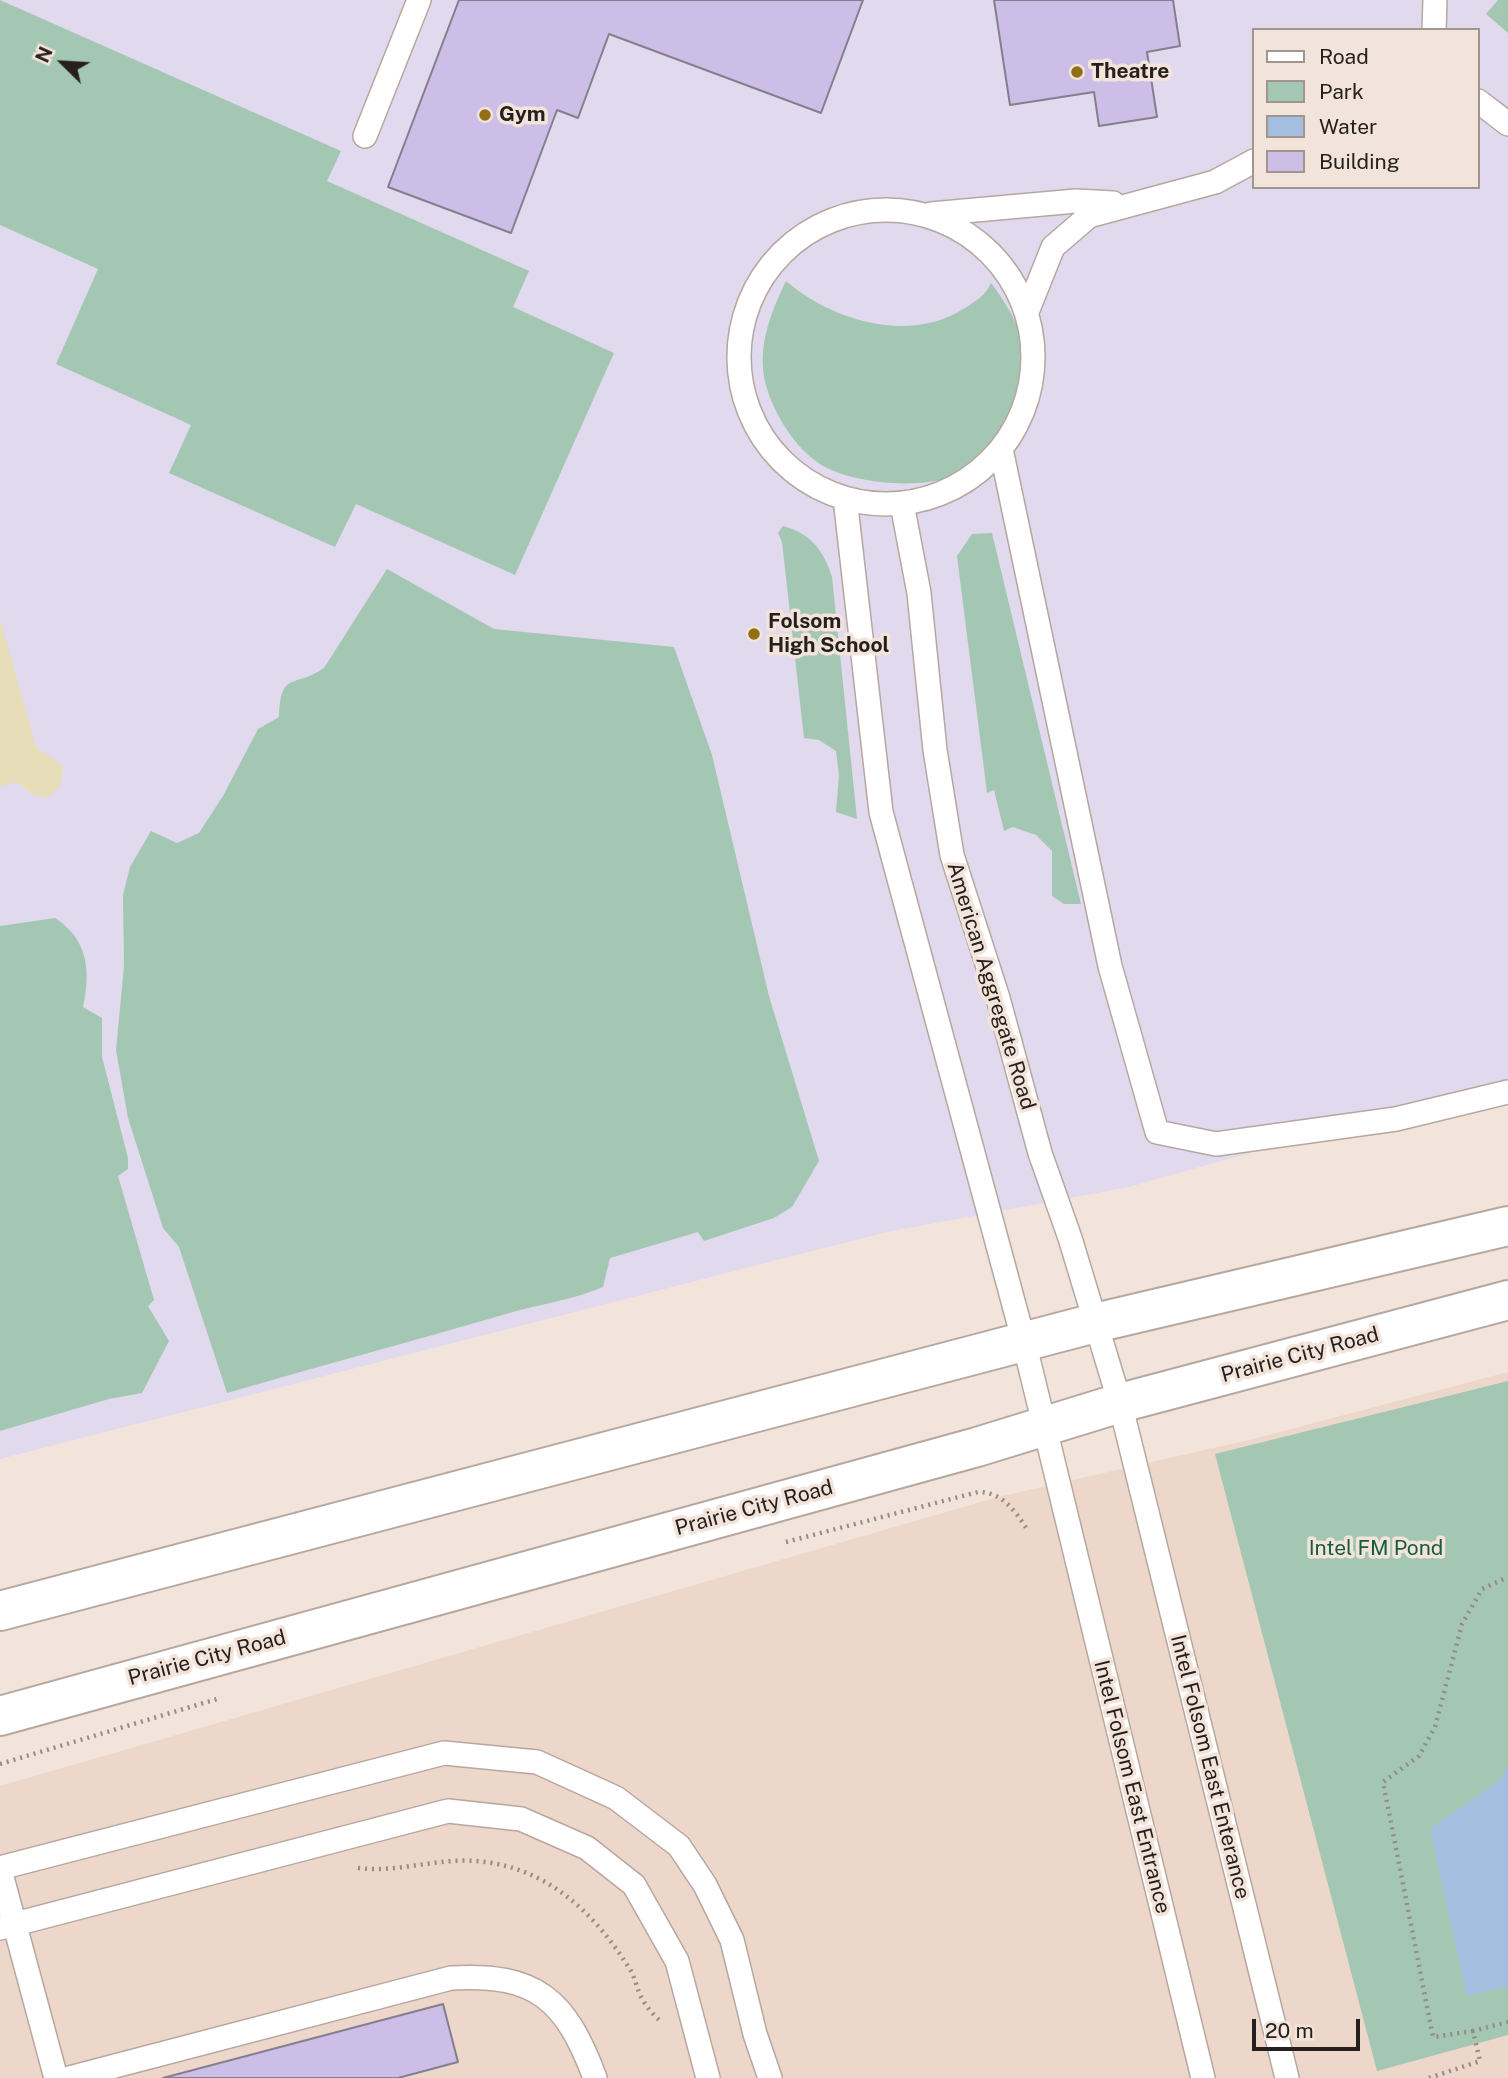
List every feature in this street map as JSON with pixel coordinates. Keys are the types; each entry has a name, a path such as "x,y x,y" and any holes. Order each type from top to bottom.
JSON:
{"main road":[{"path":"0,1611 1095,1323 1508,1226"},
{"name":"Prairie City Road","path":"0,1716 1120,1404 1508,1300"}],"lane":[{"path":"365,136 419,0"},
{"path":"1434,28 1435,0"},
{"path":"1480,103 1508,124"},
{"path":"1027,312 1053,247 1089,216 1215,182 1252,162"},
{"path":"928,214 1076,201 1133,204"},
{"path":"873,209 901,209 928,214 954,225 979,241 1005,270 1027,312 1033,340 1030,388 1017,425 1001,449 981,469 957,486 930,498 902,504 874,504 845,498 818,488 794,472 760,434 749,411 739,359 741,332 748,305 760,280 776,258 797,239 820,224 846,214 873,209"},
{"path":"1001,449 1110,965 1157,1132 1216,1144 1396,1119 1508,1092"},
{"name":"Intel Folsom East Entrance","path":"845,498 881,812 1024,1342 1203,2078"},
{"name":"American Aggregate Road","path":"902,504 919,593 935,750 952,855 998,998 1040,1153 1070,1238 1120,1404 1132,1457"},
{"name":"Intel Folsom East Enterance","path":"1132,1457 1287,2078"},
{"path":"56,2078 7,1926 0,1869 444,1753 537,1762 617,1798 679,1846 705,1885 732,1940 755,2034 770,2078"},
{"path":"7,1926 447,1811 521,1819 587,1848 634,1885 677,1961 708,2078"},
{"path":"69,2078 451,1978 490,1976 545,1996 566,2016 595,2078"}],"path":[{"path":"784,1543 978,1492 987,1492 1012,1506 1028,1531"},
{"path":"1508,1577 1482,1589 1462,1624 1435,1727 1419,1756 1383,1782 1433,2037 1508,2022"},
{"path":"0,1764 226,1696"},
{"path":"345,1866 378,1871 475,1861 527,1872 567,1893 604,1930 633,1974 643,2001 664,2026"},
{"path":"1429,2078 1480,2061 1473,2031"}],"shaded area":[{"name":"Folsom High School","path":"0,0 1508,0 1508,1080 1129,1187 887,1232 0,1459"},
{"path":"1508,1372 1508,2078 0,2078 0,1786 998,1497 1253,1439"}],"green space":[{"path":"0,0 341,151 327,181 529,271 513,307 614,353 515,575 356,504 335,547 169,473 191,425 56,364 98,269 0,225"},
{"path":"1498,0 1508,0 1508,33 1486,14"},
{"path":"786,281 805,295 848,317 896,326 920,325 943,319 977,300 991,283 1010,311 1021,338 1023,352 1020,383 1008,420 998,437 962,470 947,478 933,481 880,482 845,475 817,462 789,433 774,407 765,380 763,356 766,334 772,312"},
{"path":"783,526 801,533 815,544 832,577 857,819 836,812 839,775 836,751 819,740 804,738 782,542 778,533"},
{"path":"992,533 1081,904 1064,904 1052,896 1052,851 1036,835 1013,827 1004,831 994,790 987,793 957,556 972,534"},
{"path":"387,569 494,629 674,647 712,755 769,996 819,1161 792,1207 774,1218 704,1241 698,1232 610,1258 603,1287 579,1296 227,1393 179,1247 163,1228 128,1118 116,1050 124,966 123,895 130,867 151,831 177,843 199,833 223,796 258,729 279,717 280,702 286,686 324,668"},
{"path":"55,918 74,936 84,957 87,981 83,1007 102,1018 102,1057 128,1158 128,1169 118,1176 154,1300 148,1306 169,1341 142,1393 109,1399 0,1431 0,926"},
{"name":"Intel FM Pond","path":"1508,1381 1508,2035 1377,2071 1215,1454"}],"sand":[{"path":"0,618 36,747 63,766 61,786 47,798 32,794 17,782 0,786"}],"water":[{"path":"1508,1766 1508,1986 1467,1996 1430,1829 1499,1781"}],"building":[{"name":"Gym","path":"459,0 863,0 821,113 609,34 578,118 557,110 511,233 388,187"},
{"name":"Theatre","path":"994,0 1173,0 1180,46 1147,52 1157,117 1099,126 1094,92 1010,105"},
{"path":"443,2004 458,2062 398,2078 163,2078"}],"place":[{"name":"Theatre","path":"1077,72"},
{"name":"Gym","path":"485,115"},
{"name":"Folsom High School","path":"754,634"}]}
